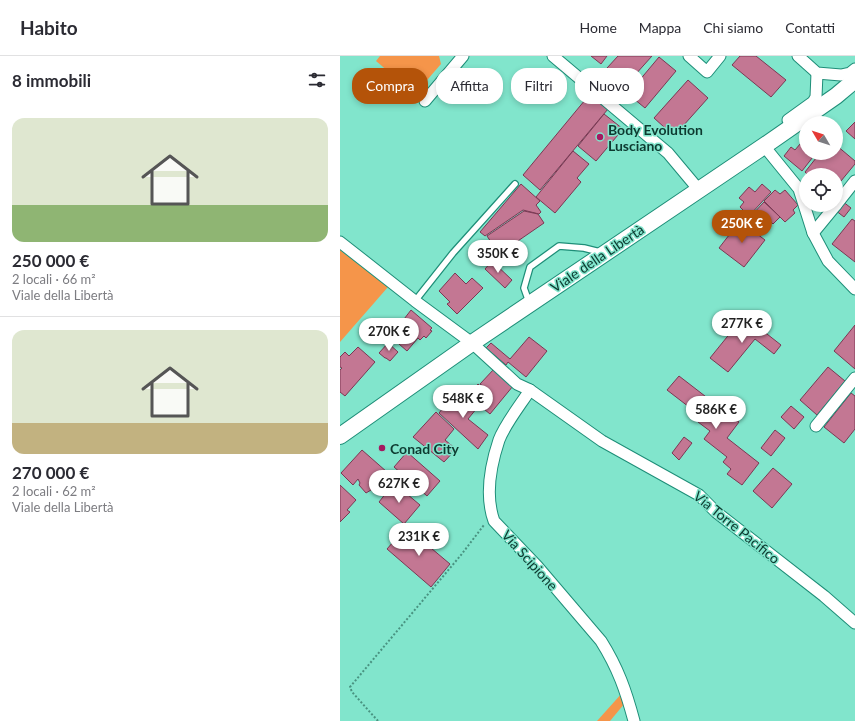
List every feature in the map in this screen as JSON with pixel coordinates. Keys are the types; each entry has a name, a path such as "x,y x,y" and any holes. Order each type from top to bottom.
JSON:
{"main road":[{"name":"Viale della Libertà","path":"340,436 529,304 853,85"}],"street":[{"path":"428,97 462,56"},
{"path":"553,56 668,153 699,190"},
{"path":"689,56 707,72 720,56"},
{"path":"798,56 817,73 842,75 850,73 855,69"},
{"path":"778,136 788,120 813,102 816,97 817,73"},
{"path":"764,146 799,189 813,233 828,261 855,289"},
{"path":"843,196 855,181"},
{"path":"813,233 830,212"},
{"path":"340,242 414,301 472,343"},
{"name":"Via Torre Pacifico","path":"472,343 518,384 530,390 602,441 699,495 716,512 855,623"},
{"path":"816,426 855,378"},
{"name":"Via Scipione","path":"530,390 500,439 490,477 489,501 491,512 494,521 537,566 601,641 608,652 624,686 634,721"}],"lane":[{"path":"414,301 453,253 515,184"},
{"path":"529,304 524,288 530,266 559,246 584,248 604,253"}],"path":[{"path":"378,721 352,692 350,687 461,555 486,523 491,512"}],"shaded area":[{"path":"380,56 439,56 441,64 428,79 428,68 384,68 376,61"},
{"path":"340,250 388,287 340,342"},
{"path":"623,692 625,703 610,721 597,721"}],"building":[{"path":"591,56 607,56 601,64"},
{"path":"618,56 652,56 641,68 607,68"},
{"path":"740,56 756,56 786,80 771,97 732,65"},
{"path":"659,57 676,71 645,108 640,104 644,104 644,75"},
{"path":"688,80 708,98 674,136 654,118"},
{"path":"582,104 602,104 608,109 540,190 523,175"},
{"name":"Body Evolution Lusciano","path":"604,114 623,129 596,161 578,146"},
{"path":"855,122 855,139 846,131"},
{"path":"799,145 799,160 811,160 804,168 799,168 784,156 791,147 795,150"},
{"path":"573,151 589,164 577,178 581,182 555,213 536,197"},
{"path":"843,151 855,161 855,164 843,179 843,168 808,168 814,160 843,160"},
{"path":"521,184 540,201 536,205 541,212 539,214 523,210 485,236 480,232"},
{"path":"762,184 771,192 749,216 740,207 744,202 739,198 749,187 755,192"},
{"path":"775,190 780,194 785,190 798,205 793,210 795,213 785,222 764,201"},
{"path":"764,202 780,217 773,224 771,222 763,231 749,218"},
{"path":"843,202 851,208 844,217 838,212 843,212"},
{"path":"524,211 538,214 544,223 499,254 487,236"},
{"path":"852,219 855,221 855,262 832,244"},
{"path":"740,221 765,240 744,267 719,248"},
{"path":"492,261 512,280 505,288 485,269"},
{"path":"455,273 466,284 472,278 483,288 457,314 447,304 450,302 439,291"},
{"path":"411,310 432,328 430,330 432,331 426,338 424,336 420,340 418,338 407,351 391,337"},
{"path":"744,316 781,345 774,354 755,339 728,372 710,358"},
{"path":"855,325 855,369 834,351"},
{"path":"529,337 547,351 526,377 508,362 506,365 486,348 491,343 510,359"},
{"path":"388,343 398,352 390,361 379,353"},
{"path":"358,347 375,362 345,396 340,392 340,370 342,368 340,367 340,357 345,352 349,356"},
{"path":"828,367 845,381 817,415 800,400"},
{"path":"494,369 513,386 490,414 468,396 478,384 487,392 490,391 480,384"},
{"path":"679,376 714,403 709,409 714,413 719,407 739,422 727,438 759,463 742,485 727,474 731,469 723,462 727,457 704,439 710,431 698,422 702,417 667,390"},
{"path":"457,391 477,408 468,419 488,435 478,449 439,413"},
{"path":"851,393 855,396 855,429 844,443 824,427"},
{"path":"791,406 804,417 794,429 781,417"},
{"path":"436,412 454,429 445,440 456,449 444,462 413,437"},
{"path":"775,430 785,438 771,456 761,448"},
{"path":"684,437 692,443 679,460 672,453"},
{"path":"362,450 387,472 371,490 366,493 359,485 360,483 358,479 353,485 341,473"},
{"path":"407,452 440,481 427,496 394,467"},
{"path":"773,468 792,484 772,508 753,491"},
{"path":"394,483 420,505 404,524 379,502"},
{"path":"340,485 356,500 347,510 350,512 340,522"},
{"path":"406,527 450,564 431,587 387,549"}],"place":[{"name":"Body Evolution Lusciano","path":"600,137"},
{"name":"Conad City","path":"382,448"}]}
